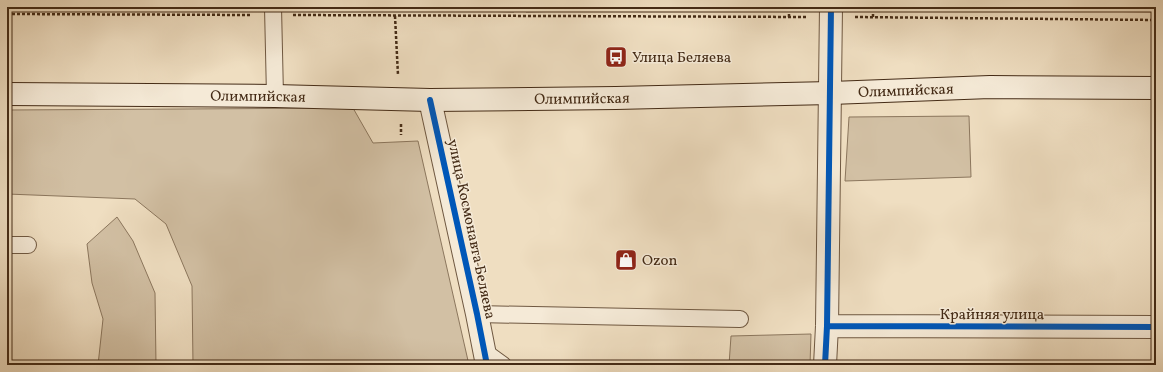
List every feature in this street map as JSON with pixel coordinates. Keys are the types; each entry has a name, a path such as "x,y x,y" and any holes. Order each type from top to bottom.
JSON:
{"main road":[{"path":"825,365 831,93 831,12"},
{"name":"Олимпийская","path":"7,94 275,96 430,100 616,98 831,93 990,87 1156,88"},
{"name":"улица Космонавта Беляева","path":"430,100 486,359"},
{"name":"Крайняя улица","path":"827,326 1156,327"}],"lane":[{"path":"273,11 275,96"},
{"path":"7,245 28,245"},
{"path":"477,314 740,319"},
{"path":"486,359 503,365"}],"path":[{"path":"789,7 789,17"},
{"path":"873,7 873,17"},
{"path":"7,14 273,11 789,17 831,12 873,17 1156,20"}],"shaded area":[{"path":"349,7 514,7 514,12"},
{"path":"526,7 729,7 526,12"},
{"path":"1156,7 1156,12 883,8"},
{"path":"353,108 373,143 418,141 469,365 193,365 192,286 166,224 135,199 7,194 7,110"},
{"path":"969,116 971,177 845,181 849,117"},
{"path":"117,217 133,241 155,293 156,365 98,365 103,319 92,283 87,244"},
{"path":"811,334 810,365 729,365 731,336"}],"cycle path":[{"path":"825,365 827,326 831,7"},
{"path":"430,100 487,365"},
{"path":"827,326 1156,327"}],"place":[{"name":"Улица Беляева","path":"616,57"},
{"name":"Ozon","path":"626,260"}]}
